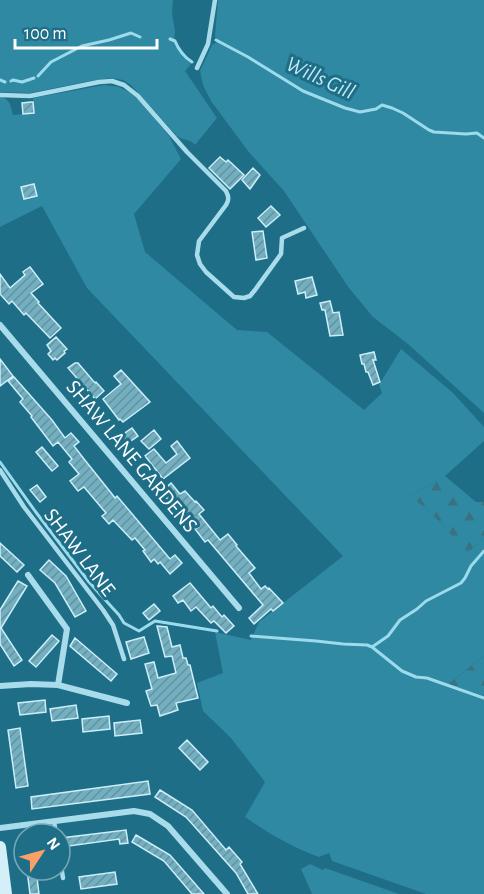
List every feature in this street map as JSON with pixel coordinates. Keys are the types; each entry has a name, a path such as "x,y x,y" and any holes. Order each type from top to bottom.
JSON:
{"street":[{"name":"SHAW LANE GARDENS","path":"0,325 240,608"},
{"path":"28,575 67,629 58,685"},
{"path":"0,686 58,685 127,704"},
{"path":"0,828 134,810 150,814 168,826 227,894"},
{"path":"0,847 6,894"}],"lane":[{"path":"197,68 211,34 215,0"},
{"path":"0,95 30,96 112,81 124,85 138,96 187,152 226,191 229,201 199,241 197,255 206,272 234,297 244,298 255,290 281,254 282,238 304,228"},
{"name":"SHAW LANE","path":"0,470 24,507 113,625 124,659"}],"green space":[{"path":"0,0 173,0 174,41 187,60 192,63 185,71 217,118 195,145 177,136 131,85 123,80 111,78 30,93 0,92"},
{"path":"218,0 484,0 484,413 408,344 373,317 349,288 284,191 248,151 211,101 203,85 200,71 212,45 217,42 215,36"},
{"path":"104,85 119,87 141,102 169,136 181,159 134,214 145,252 237,330 267,332 364,410 382,393 379,385 401,349 453,393 484,427 484,441 445,476 411,496 433,515 468,552 484,537 484,656 450,683 484,696 484,894 426,894 332,861 329,853 319,857 309,853 281,840 245,817 265,782 231,738 203,711 197,683 223,673 215,632 251,640 259,622 343,556 87,288 42,206 0,227 0,97 8,101 13,115 34,113 33,98"},
{"path":"445,476 476,502 484,502 484,537 468,552 433,515 411,496"},
{"path":"484,656 484,696 449,684"},
{"path":"310,864 399,894 312,894 301,869"}],"building":[{"path":"33,102 34,113 23,114 22,103"},
{"path":"220,157 226,162 228,160 244,175 230,189 209,168"},
{"path":"253,168 260,175 250,189 242,180"},
{"path":"34,184 37,196 24,199 21,187"},
{"path":"271,206 280,215 266,227 258,218"},
{"path":"263,231 267,258 256,260 252,232"},
{"path":"30,267 43,284 31,293 61,328 50,338 26,313 24,315 12,301 9,304 0,294 0,274 10,288 25,275 23,272"},
{"path":"312,277 317,295 306,298 305,292 298,294 295,281"},
{"path":"330,301 333,313 339,312 343,335 330,336 325,310 322,310 320,303"},
{"path":"56,337 67,349 57,360 55,358 53,360 48,354 51,351 47,345"},
{"path":"374,352 376,360 373,360 380,382 373,385 360,355"},
{"path":"0,359 13,376 0,386"},
{"path":"78,363 104,391 95,399 68,368"},
{"path":"121,370 150,402 123,422 103,399 121,384 114,376"},
{"path":"14,377 65,438 71,433 79,442 74,446 84,459 115,498 117,496 170,559 175,555 182,563 170,574 160,562 158,564 154,559 151,562 135,538 132,540 113,520 109,524 102,516 106,513 84,487 78,491 70,481 79,474 69,462 72,459 58,442 53,446 20,402 23,399 8,381"},
{"path":"132,428 138,436 128,443 122,435"},
{"path":"154,430 161,439 149,449 141,441"},
{"path":"177,441 190,458 163,479 145,456 154,449 166,463 177,454 171,446"},
{"path":"42,447 58,466 52,471 36,452"},
{"path":"171,483 180,494 185,491 204,510 199,514 220,540 228,534 255,568 249,573 261,589 265,586 269,588 283,603 273,611 271,609 254,624 249,618 263,605 208,540 205,542 195,529 198,527 178,503 174,506 161,492"},
{"path":"37,485 46,497 40,502 30,490"},
{"path":"0,543 24,565 17,572 0,556"},
{"path":"49,560 66,576 86,611 75,617 55,583 40,570"},
{"path":"18,581 27,586 1,628 22,660 14,666 0,644 0,610"},
{"path":"190,583 211,608 213,606 234,626 226,633 214,621 211,623 196,607 191,611 183,600 178,603 173,596"},
{"path":"154,604 160,611 149,620 143,613"},
{"path":"157,626 167,627 172,647 180,645 183,658 186,658 190,665 198,698 176,703 178,710 160,716 157,705 151,706 146,691 152,689 145,664 154,662 158,678 176,673 172,656 165,657"},
{"path":"52,635 59,641 36,667 29,661"},
{"path":"144,637 149,653 131,659 126,642"},
{"path":"75,638 117,674 111,681 70,646"},
{"path":"45,700 46,712 20,715 18,703"},
{"path":"76,705 78,718 52,721 50,709"},
{"path":"109,716 110,729 83,732 82,719"},
{"path":"140,720 142,733 115,736 114,723"},
{"path":"20,728 28,786 16,788 8,730"},
{"path":"187,740 208,762 200,770 179,748"},
{"path":"148,781 150,794 32,809 31,797"},
{"path":"160,790 192,810 226,850 229,847 242,862 240,864 258,894 248,894 236,873 186,817 155,797"},
{"path":"126,830 128,843 120,844 119,839 72,846 72,837"},
{"path":"136,835 170,855 204,894 192,894 164,861 132,842"},
{"path":"115,872 117,884 81,889 79,877"},
{"path":"28,882 38,882 39,894 30,894"}],"waterway":[{"name":"Wills Gill","path":"38,76 51,62 82,46 131,33 140,37"},
{"name":"Wills Gill","path":"170,39 175,41 182,53 192,62"},
{"name":"Wills Gill","path":"216,40 303,91 345,108 360,112 376,109 382,105 403,113 434,132 477,133 484,138"},
{"name":"Wills Gill","path":"11,81 22,82 34,78"},
{"name":"Wills Gill","path":"0,80 5,82"},
{"path":"0,462 89,582 124,623 139,631 155,621 217,631"},
{"path":"251,636 372,647 388,636 400,620 426,601 461,583 471,566 484,551"},
{"path":"372,647 402,671 484,698"}]}
